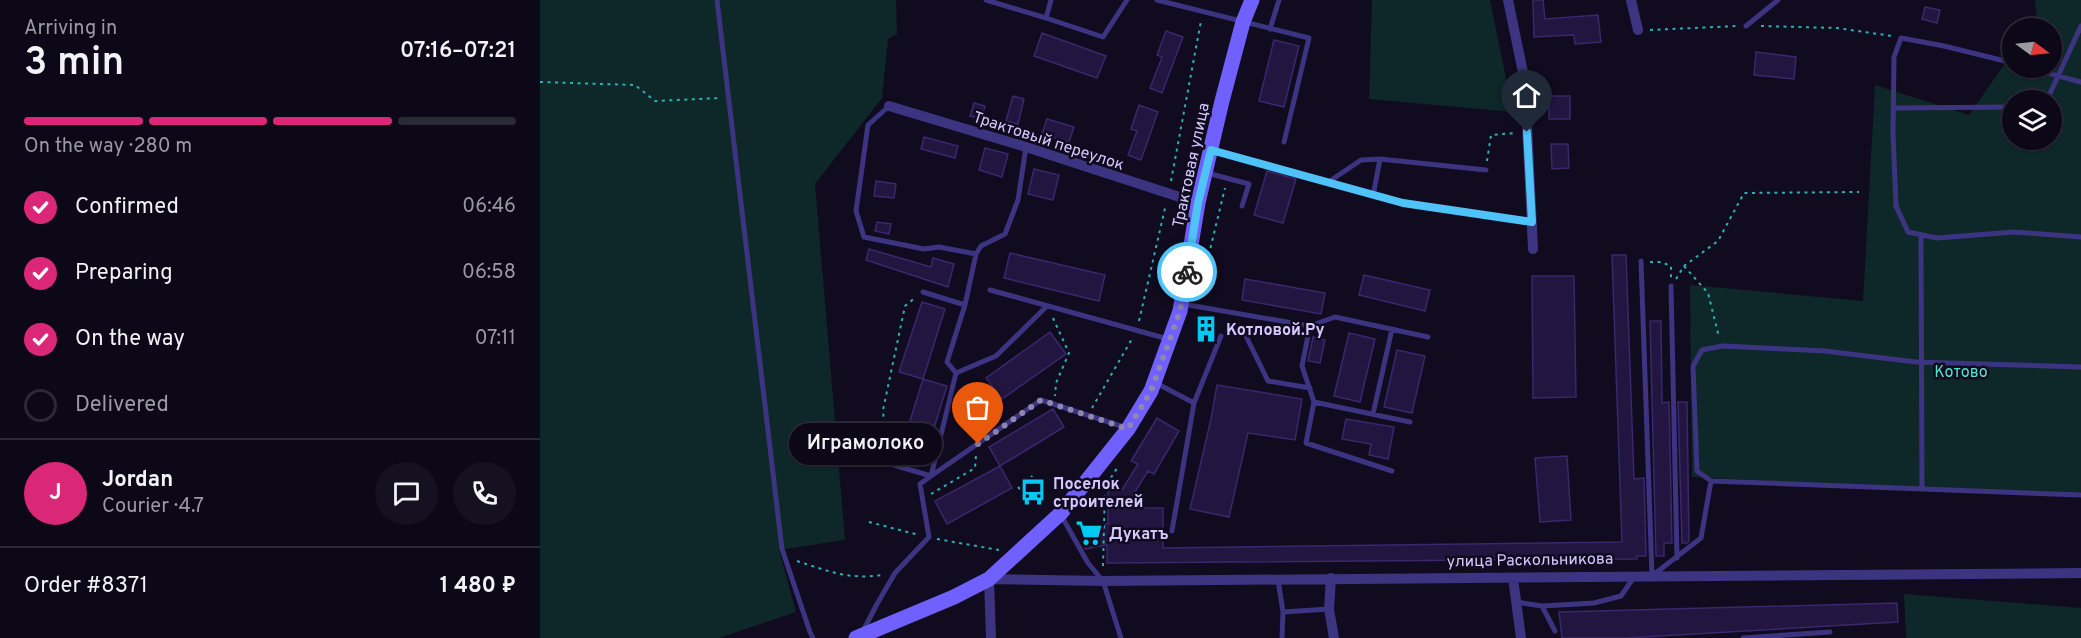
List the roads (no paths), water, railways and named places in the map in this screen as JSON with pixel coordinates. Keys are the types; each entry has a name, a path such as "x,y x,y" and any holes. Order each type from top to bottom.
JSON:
{"main road":[{"name":"Трактовая улица","path":"1057,516 1128,429 1151,391 1182,304 1198,203 1243,22 1251,0"},
{"name":"улица Раскольникова","path":"858,637 954,597 989,579 1057,516"}],"street":[{"path":"1508,0 1525,82 1533,249"},
{"path":"1631,0 1638,30"},
{"name":"Трактовый переулок","path":"889,106 1026,147 1198,203"},
{"name":"улица Раскольникова","path":"989,579 1102,581 2076,573"},
{"path":"1331,578 1329,609 1334,638"},
{"path":"1513,578 1521,638"},
{"path":"989,579 991,638"}],"lane":[{"path":"717,0 782,549 813,638"},
{"path":"986,0 1103,37 1127,0"},
{"path":"1046,18 1051,0"},
{"path":"1157,0 1309,38 1284,142"},
{"path":"1270,29 1279,0"},
{"path":"1746,26 1778,0"},
{"path":"2062,68 2081,26"},
{"path":"2002,60 1901,38 1894,57 1896,206 1908,232 1937,238 2014,232 2081,237"},
{"path":"2062,78 2081,82"},
{"path":"889,106 867,125 856,211 864,237 924,249 939,247 976,254"},
{"path":"1893,108 2002,107"},
{"path":"956,373 947,362 965,305 976,254 981,246 1005,234 1018,200 1026,147"},
{"path":"1211,150 1403,203 1532,222"},
{"path":"1327,183 1361,160 1380,159 1486,170"},
{"path":"1373,196 1380,159"},
{"path":"1206,172 1249,184 1242,206"},
{"path":"1921,235 1922,488"},
{"path":"1641,261 1652,576"},
{"path":"1671,286 1677,558"},
{"path":"990,290 1170,339"},
{"path":"923,292 965,305"},
{"path":"1182,304 1310,326 1335,317 1428,337"},
{"path":"956,373 996,356 1047,306"},
{"path":"1310,326 1302,366 1314,402 1306,443 1392,471"},
{"path":"1373,414 1392,330"},
{"path":"1244,332 1268,381 1310,388"},
{"path":"1172,531 1194,403 1221,336"},
{"path":"2081,367 1922,362 1825,351 1722,346 1702,350 1693,366 1697,471 1711,481 2081,495"},
{"path":"931,476 956,373"},
{"path":"1154,383 1194,403"},
{"path":"858,637 895,573 928,537 920,483 1041,400 1128,429"},
{"path":"1314,402 1410,422"},
{"path":"886,463 931,476"},
{"path":"1652,576 1701,538 1711,481"},
{"path":"1057,516 1102,581 1121,638"},
{"path":"1516,602 1542,606 1594,603 1621,596 1635,576"},
{"path":"1278,579 1282,638"},
{"path":"1542,606 1555,631"},
{"path":"1282,612 1329,609"},
{"path":"1743,638 1830,632"}],"place":[{"name":"Котловой.Ру","path":"1206,329"},
{"name":"Играмолоко","path":"978,444"},
{"name":"Поселок строителей","path":"1033,492"},
{"name":"Дукатъ","path":"1089,533"}],"park label":[{"name":"Котово","path":"1961,371"}]}
